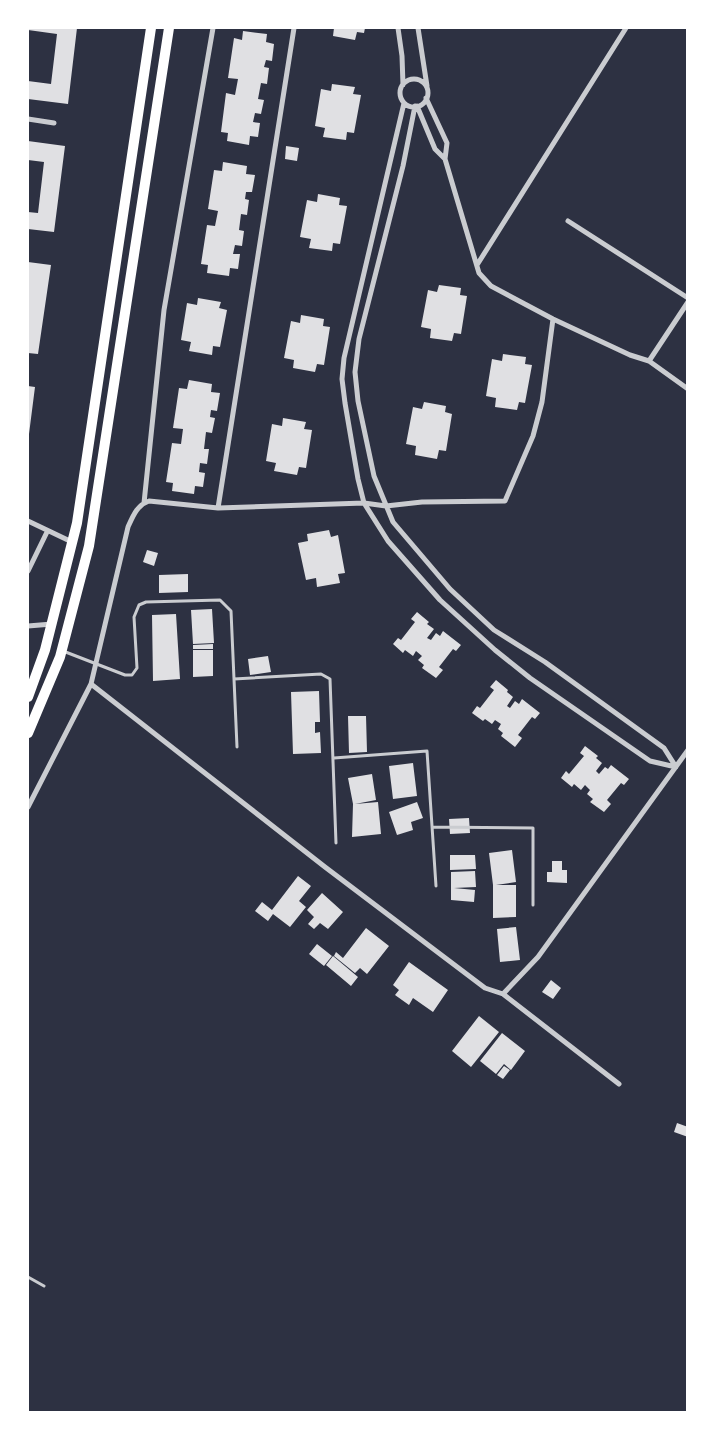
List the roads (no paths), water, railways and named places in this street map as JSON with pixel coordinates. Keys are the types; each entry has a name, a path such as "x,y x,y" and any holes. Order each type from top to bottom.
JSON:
{"highway":[{"path":"28,697 52,624 73,542 152,28"},
{"path":"28,733 62,651 89,546 168,28"}],"street":[{"path":"144,503 164,310 213,28"},
{"path":"218,508 294,28"},
{"path":"398,28 402,56 403,85 400,92 404,103 377,211 342,379 364,503 388,541 440,600 495,650 530,678 650,761 676,767"},
{"path":"418,28 427,89 426,98 447,143 445,159 479,273 490,286 553,319 630,355 649,361 688,389"},
{"path":"476,265 626,28"},
{"path":"403,85 414,79 422,82 427,89"},
{"path":"426,98 416,106 360,339 355,372 358,401 374,476 393,522 450,589 494,630 545,662 664,748 676,767"},
{"path":"404,103 416,106"},
{"path":"416,106 435,149 445,159"},
{"path":"28,120 54,122"},
{"path":"568,222 688,300 649,361"},
{"path":"28,807 91,684 128,527 134,514 144,503 149,501 218,508 364,503 386,506 422,502 505,501 534,436 542,402 553,319"},
{"path":"28,521 47,532 73,542"},
{"path":"28,571 47,532"},
{"path":"28,626 52,624"},
{"path":"91,684 325,867 485,988 503,994 619,1084"},
{"path":"503,994 538,958 688,750"}],"lane":[{"path":"62,651 128,676 136,671 134,617 136,609 142,603 215,598 225,602 231,611 237,747"},
{"path":"234,679 321,674 328,676 331,682 336,843"},
{"path":"334,758 427,751 436,886"},
{"path":"432,827 533,828 532,905"},
{"path":"28,1277 44,1286"}]}
